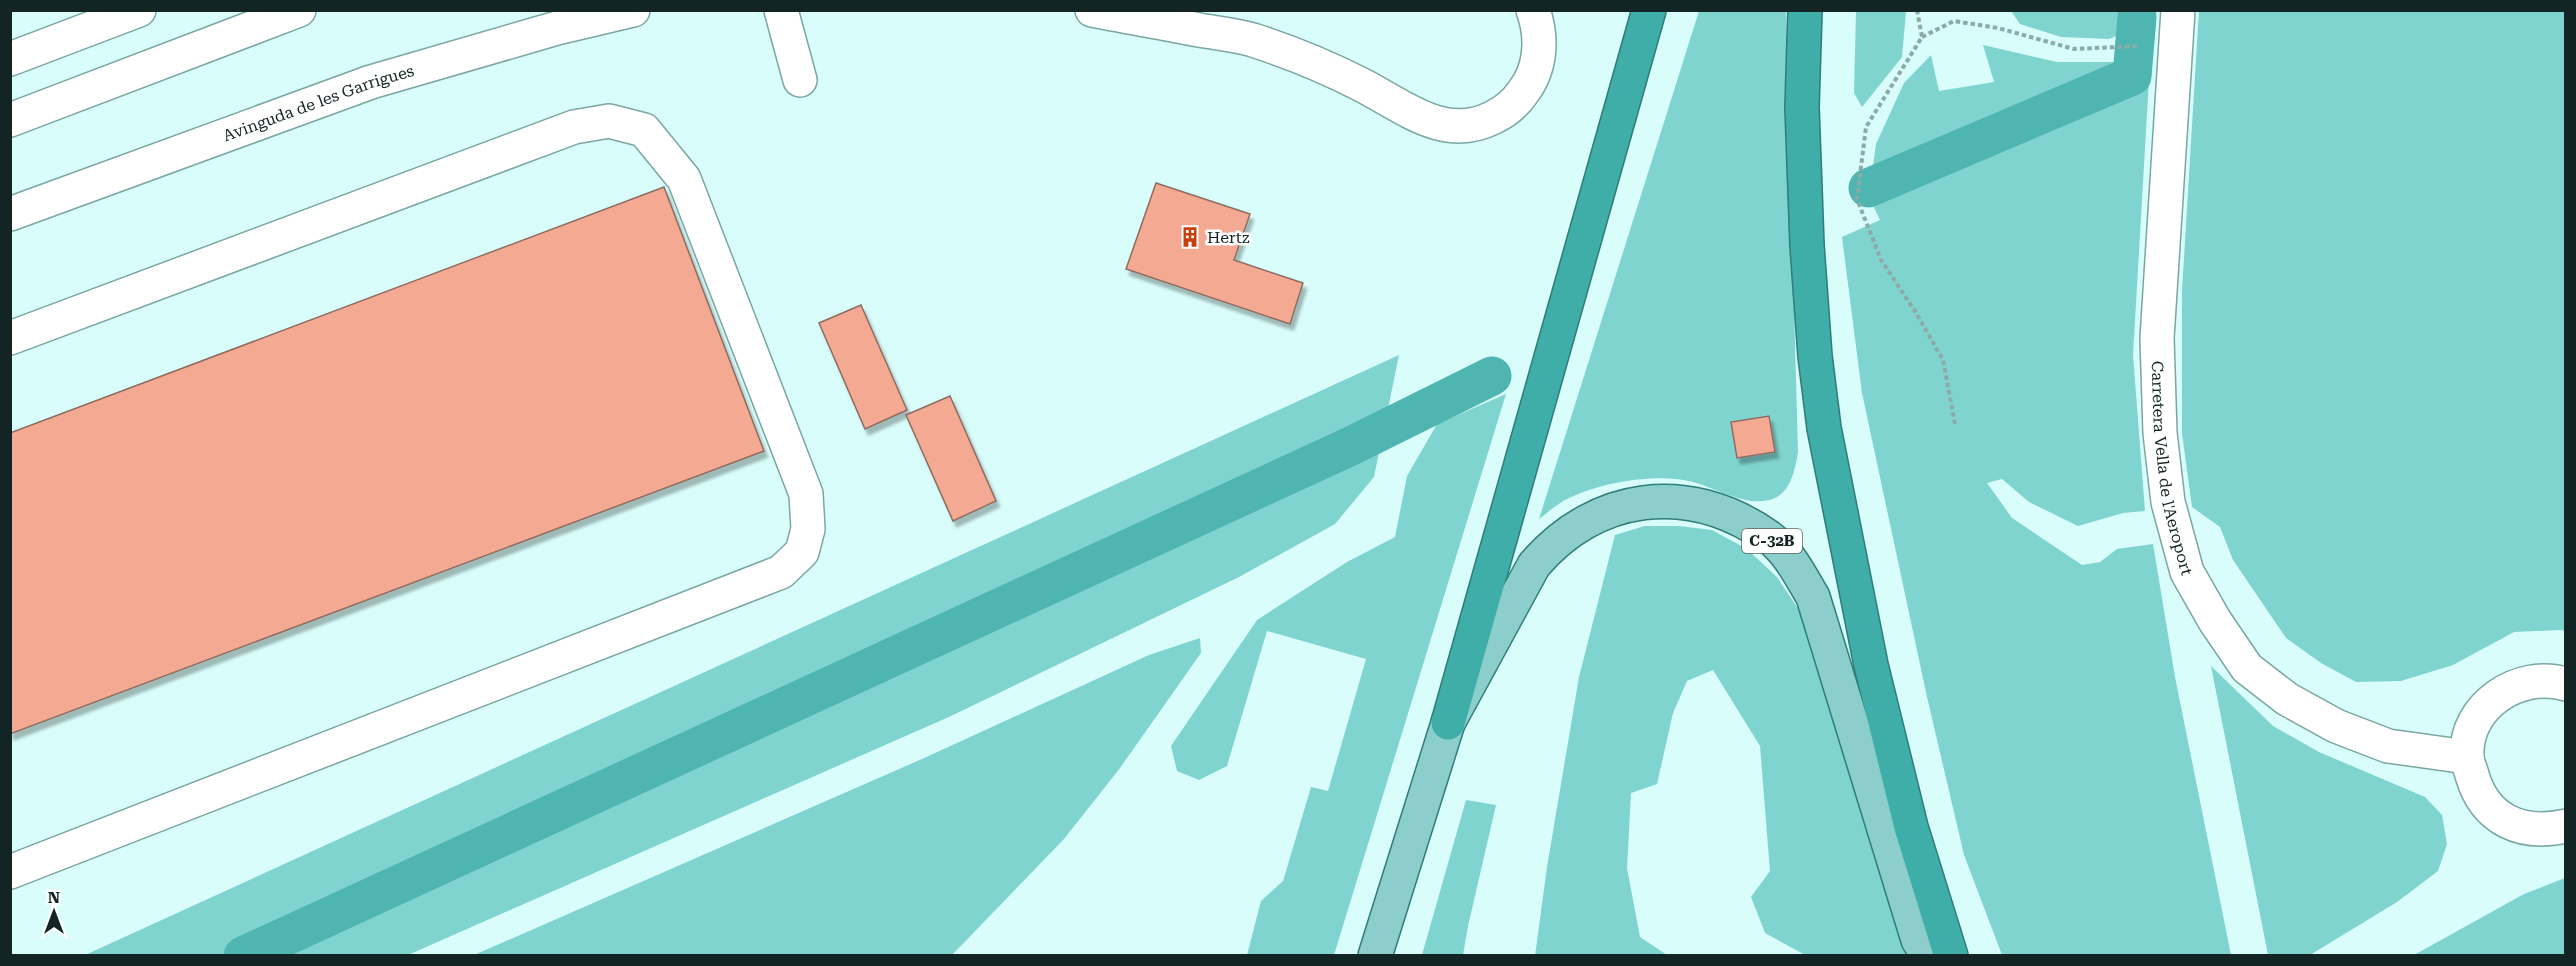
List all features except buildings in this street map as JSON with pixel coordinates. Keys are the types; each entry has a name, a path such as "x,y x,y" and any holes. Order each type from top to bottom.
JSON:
{"highway":[{"path":"1805,10 1802,107 1807,245 1815,356 1824,428 1871,665 1911,827 1951,956"},
{"name":"C-32B","path":"1448,723 1646,16"}],"main road":[{"name":"C-32B","path":"1375,956 1448,723 1534,565 1551,546 1578,525 1609,510 1646,501 1681,502 1715,508 1767,536 1793,563 1813,597 1918,940 1928,956"}],"street":[{"path":"10,59 139,10"},
{"path":"10,120 299,10"},
{"name":"Avinguda de les Garrigues","path":"10,214 371,82 557,28 633,10"},
{"path":"781,10 800,80"},
{"path":"1092,10 1251,39 1321,65 1364,85 1412,113 1436,123 1455,126 1484,122 1496,116 1508,108 1527,87 1534,75 1539,47 1539,32 1533,10"},
{"name":"Carretera Vella de l'Aeroport","path":"2178,10 2157,338 2160,433 2168,502 2187,572 2215,621 2247,668 2287,699 2336,726 2388,746 2467,758"},
{"path":"10,338 574,127 609,121 644,130 684,179 806,494 808,529 802,552 781,572 10,872"},
{"path":"2565,684 2537,680 2513,686 2496,696 2481,712 2471,731 2467,758 2477,793 2494,813 2514,825 2531,829 2549,830 2565,826"}],"path":[{"path":"1917,10 1922,37"},
{"path":"1955,424 1943,360 1915,311 1881,261 1857,199 1866,127 1922,37 1954,21 1998,28 2074,49 2120,48"}],"shaded area":[{"path":"2199,10 2565,11 2565,631 2514,632 2453,665 2401,681 2356,682 2321,663 2286,638 2233,560 2220,527 2192,507 2182,433 2182,291"},
{"path":"1699,11 1786,11 1798,453 1794,471 1782,493 1767,501 1744,500 1689,481 1642,479 1609,484 1578,494 1562,502 1539,519"},
{"path":"1856,11 1906,11 1902,57 1862,107 1854,93"},
{"path":"2011,11 2156,11 2155,20 2109,39 2061,37 2020,24"},
{"path":"1983,45 2057,62 2150,62 2133,355 2145,511 2123,513 2078,526 2029,502 2002,479 1987,483 2012,518 2082,565 2100,562 2117,549 2153,544 2175,677 2231,955 2002,955 1964,855 1927,697 1862,393 1842,237 1880,220 1869,197 1876,144 1904,83 1931,55 1939,91 1994,82"},
{"path":"1399,355 1374,477 1335,524 1239,577 951,716 408,955 85,955"},
{"path":"1506,394 1334,955 1247,955 1261,901 1283,881 1311,787 1328,791 1366,659 1267,631 1227,766 1199,780 1177,771 1171,746 1257,620 1347,562 1395,537 1407,476 1437,424"},
{"path":"1645,526 1679,526 1712,530 1747,549 1777,577 1803,616 1836,713 1898,933 1907,955 1805,955 1765,933 1751,897 1770,871 1760,746 1713,670 1687,681 1673,713 1657,784 1631,793 1627,868 1640,937 1667,955 1535,956 1547,867 1579,677 1615,535"},
{"path":"1200,638 1201,653 1120,768 1064,839 952,955 474,955 922,759 1149,655"},
{"path":"2211,666 2273,726 2319,752 2425,797 2442,815 2447,844 2438,871 2397,902 2310,955 2268,955"},
{"path":"1466,800 1496,805 1463,955 1422,955"},
{"path":"2565,878 2565,955 2414,955 2524,894"}],"waterway":[{"path":"1868,188 2132,76 2137,17"},
{"path":"243,956 1351,446 1492,376"}],"place":[{"name":"Hertz","path":"1190,237"}]}
